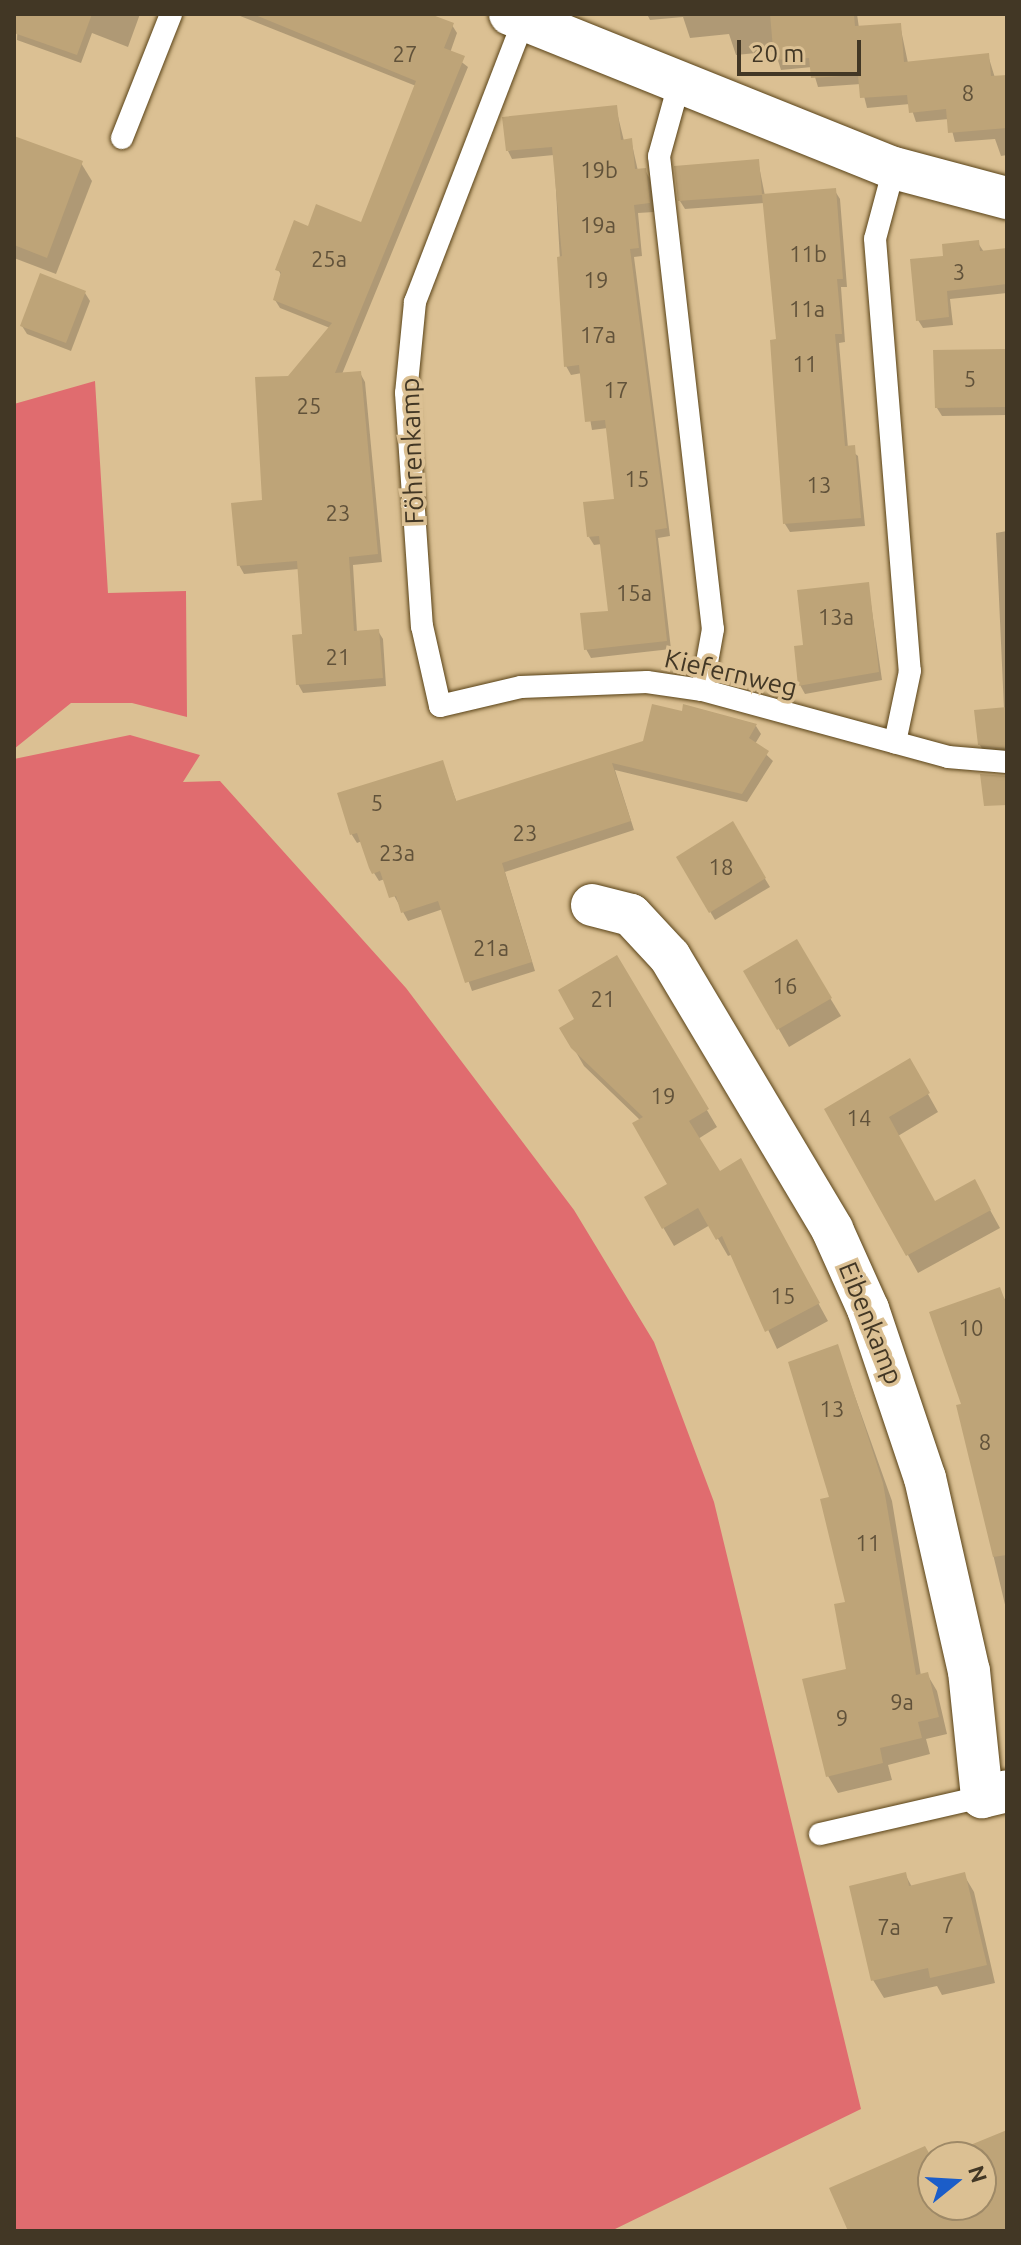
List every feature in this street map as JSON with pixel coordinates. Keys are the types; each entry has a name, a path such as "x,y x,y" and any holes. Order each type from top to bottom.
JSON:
{"street":[{"name":"Föhrenkamp","path":"516,18 894,168 1007,198"},
{"name":"Eibenkamp","path":"592,905 631,915 670,957 832,1229 868,1309 925,1478 994,1794"}],"lane":[{"path":"122,138 171,14"},
{"name":"Föhrenkamp","path":"440,706 422,626 406,393 415,302 516,18"},
{"path":"679,84 659,156 713,629 702,690"},
{"path":"894,168 875,239 910,671 895,742"},
{"name":"Kiefernweg","path":"440,706 521,687 647,682 702,690 948,757 1007,762"},
{"path":"820,1834 994,1794"}],"shaded area":[{"path":"95,381 108,593 186,591 187,717 132,703 71,703 14,749 14,404"},
{"path":"130,735 200,755 183,782 220,781 406,988 574,1210 654,1342 714,1502 861,2109 611,2231 14,2231 14,759"}],"building":[{"path":"14,14 92,14 77,55 14,33"},
{"path":"253,14 430,14 454,23 444,48 465,56 335,373 361,371 378,554 349,557 354,631 379,629 383,678 296,685 292,635 302,634 297,561 237,566 231,503 262,500 255,377 288,376 332,323 273,300 281,272 275,270 294,220 308,226 316,204 361,222 416,81"},
{"path":"770,14 854,14 855,26 901,23 904,62 989,53 991,76 1007,75 1007,128 948,133 946,109 909,113 907,95 860,98 858,75 811,78 809,58 774,60"},
{"path":"617,105 621,140 632,138 635,169 646,168 650,203 634,205 639,248 630,249 667,528 655,530 667,641 584,650 580,613 608,611 599,536 587,537 583,502 614,499 605,420 585,422 579,365 564,367 557,257 562,256 552,147 506,151 502,117"},
{"path":"14,136 83,161 47,258 14,245"},
{"path":"759,159 762,194 836,188 843,279 837,279 842,334 835,334 845,446 855,445 861,518 783,524 770,340 776,339 762,195 678,201 674,166"},
{"path":"979,240 980,251 1007,248 1007,284 947,291 949,317 916,321 910,259 943,256 942,244"},
{"path":"40,273 86,291 66,343 20,326"},
{"path":"1007,349 1007,407 935,408 933,350"},
{"path":"869,582 879,672 798,686 794,646 803,645 797,590"},
{"path":"652,704 682,711 683,704 757,724 749,738 769,751 742,794 612,763 631,821 502,863 532,962 465,983 438,901 401,913 396,896 389,898 380,871 372,874 357,833 350,835 337,793 443,760 456,801 643,741"},
{"path":"1007,707 1007,748 978,745 974,710"},
{"path":"980,774 1007,776 1007,805 984,806"},
{"path":"733,821 766,878 709,913 676,857"},
{"path":"797,939 832,998 777,1030 743,971"},
{"path":"617,955 709,1109 689,1121 720,1171 741,1158 820,1303 765,1332 722,1236 716,1240 698,1208 662,1229 644,1197 667,1184 632,1123 643,1117 571,1048 559,1028 574,1019 558,990"},
{"path":"910,1058 930,1093 889,1117 935,1201 975,1179 991,1210 906,1256 824,1109"},
{"path":"1000,1287 1007,1306 1007,1555 993,1557 956,1405 961,1404 929,1312"},
{"path":"838,1344 883,1483 916,1675 928,1672 939,1717 918,1722 922,1738 880,1748 883,1763 826,1777 802,1679 846,1669 834,1604 845,1602 820,1499 829,1497 788,1362"},
{"path":"906,1872 909,1886 965,1872 987,1965 930,1978 928,1968 871,1981 849,1886"},
{"path":"1007,2130 1007,2231 848,2231 829,2188 917,2150 917,2221 997,2221 997,2141 980,2141"}]}
